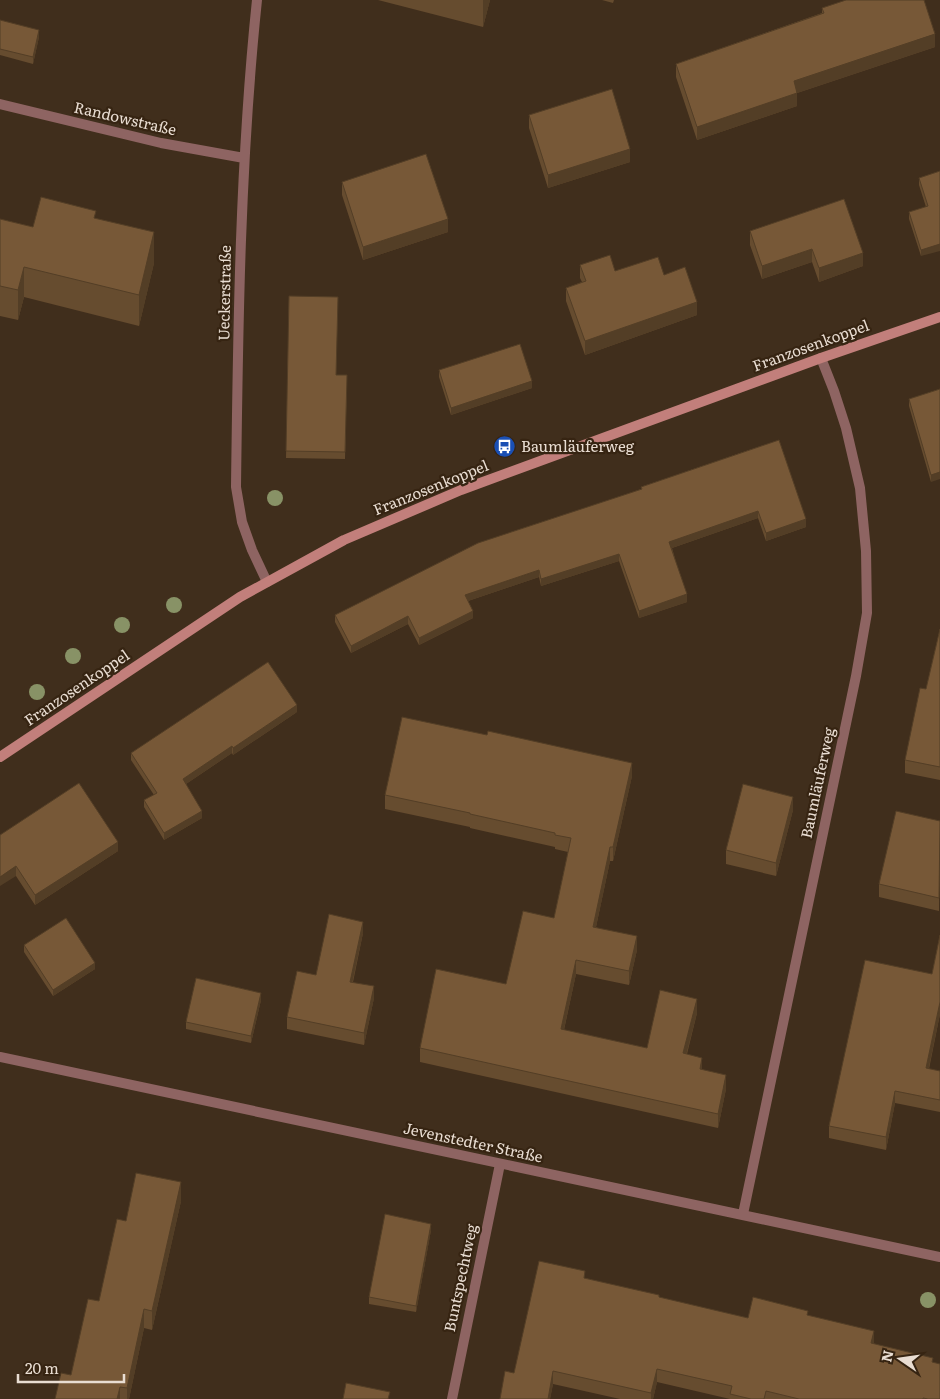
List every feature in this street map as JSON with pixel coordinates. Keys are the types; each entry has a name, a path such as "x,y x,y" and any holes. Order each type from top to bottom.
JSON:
{"street":[{"name":"Ueckerstraße","path":"257,0 244,158 236,487 242,522 252,550 267,582"},
{"name":"Randowstraße","path":"0,104 161,143 244,158"},
{"name":"Franzosenkoppel","path":"0,757 232,603 344,540 461,490 821,358 940,317"},
{"name":"Baumläuferweg","path":"743,1214 854,686 867,613 866,551 860,488 846,428 821,358"},
{"name":"Jevenstedter Straße","path":"0,1057 940,1257"},
{"name":"Buntspechtweg","path":"452,1399 500,1164"}],"building":[{"path":"846,0 924,0 935,34 794,81 797,93 697,127 676,64 824,13 822,8"},
{"path":"0,20 39,30 33,57 0,49"},
{"path":"612,89 630,149 548,175 529,115"},
{"path":"426,154 448,219 363,247 342,182"},
{"path":"940,171 940,244 921,250 909,212 928,206 919,178"},
{"path":"41,197 96,211 94,218 154,232 139,295 24,267 18,290 0,286 0,219 33,227"},
{"path":"844,199 863,253 819,268 812,249 762,266 750,231"},
{"path":"610,255 615,271 658,257 664,275 685,267 697,302 585,341 566,288 586,281 580,265"},
{"path":"289,296 338,297 336,375 347,375 345,452 286,451"},
{"path":"520,344 532,381 451,408 439,370"},
{"path":"940,389 940,472 931,475 909,399"},
{"path":"779,440 806,519 766,533 758,511 669,542 687,594 639,611 619,554 541,579 539,570 465,595 473,611 419,638 408,616 351,646 335,615 478,543 642,489 641,487"},
{"path":"940,629 940,767 905,760 920,688 926,689"},
{"path":"268,662 297,705 183,779 202,811 164,833 144,800 157,793 131,753"},
{"path":"402,717 487,735 488,731 632,763 613,847 610,847 593,927 637,936 629,971 576,960 561,1029 647,1048 660,990 697,999 683,1053 702,1058 700,1069 726,1075 718,1114 420,1048 436,969 506,984 523,911 554,918 571,838 470,813 385,795"},
{"path":"79,783 118,842 35,895 16,866 0,877 0,835"},
{"path":"743,784 793,797 776,863 726,850"},
{"path":"896,811 940,821 939,898 879,884"},
{"path":"329,914 363,922 350,982 374,986 364,1033 287,1017 297,971 316,975"},
{"path":"66,918 95,963 53,990 24,945"},
{"path":"940,935 940,1002 926,1068 940,1071 940,1100 895,1091 886,1137 829,1126 865,960 932,974"},
{"path":"196,978 261,993 251,1036 186,1022"},
{"path":"136,1173 181,1182 152,1311 144,1309 127,1388 120,1387 117,1399 55,1399 61,1373 71,1375 88,1299 99,1301 117,1219 126,1221"},
{"path":"385,1214 431,1224 416,1306 369,1297"},
{"path":"539,1261 585,1271 584,1278 748,1318 753,1297 808,1311 807,1315 874,1331 871,1343 933,1358 932,1362 940,1364 940,1399 799,1399 766,1391 764,1399 751,1399 730,1394 732,1386 657,1369 651,1393 553,1371 548,1399 500,1399 505,1371 514,1373"},
{"path":"346,1383 390,1392 388,1399 343,1399"}],"place":[{"name":"Baumläuferweg","path":"505,447"}]}
